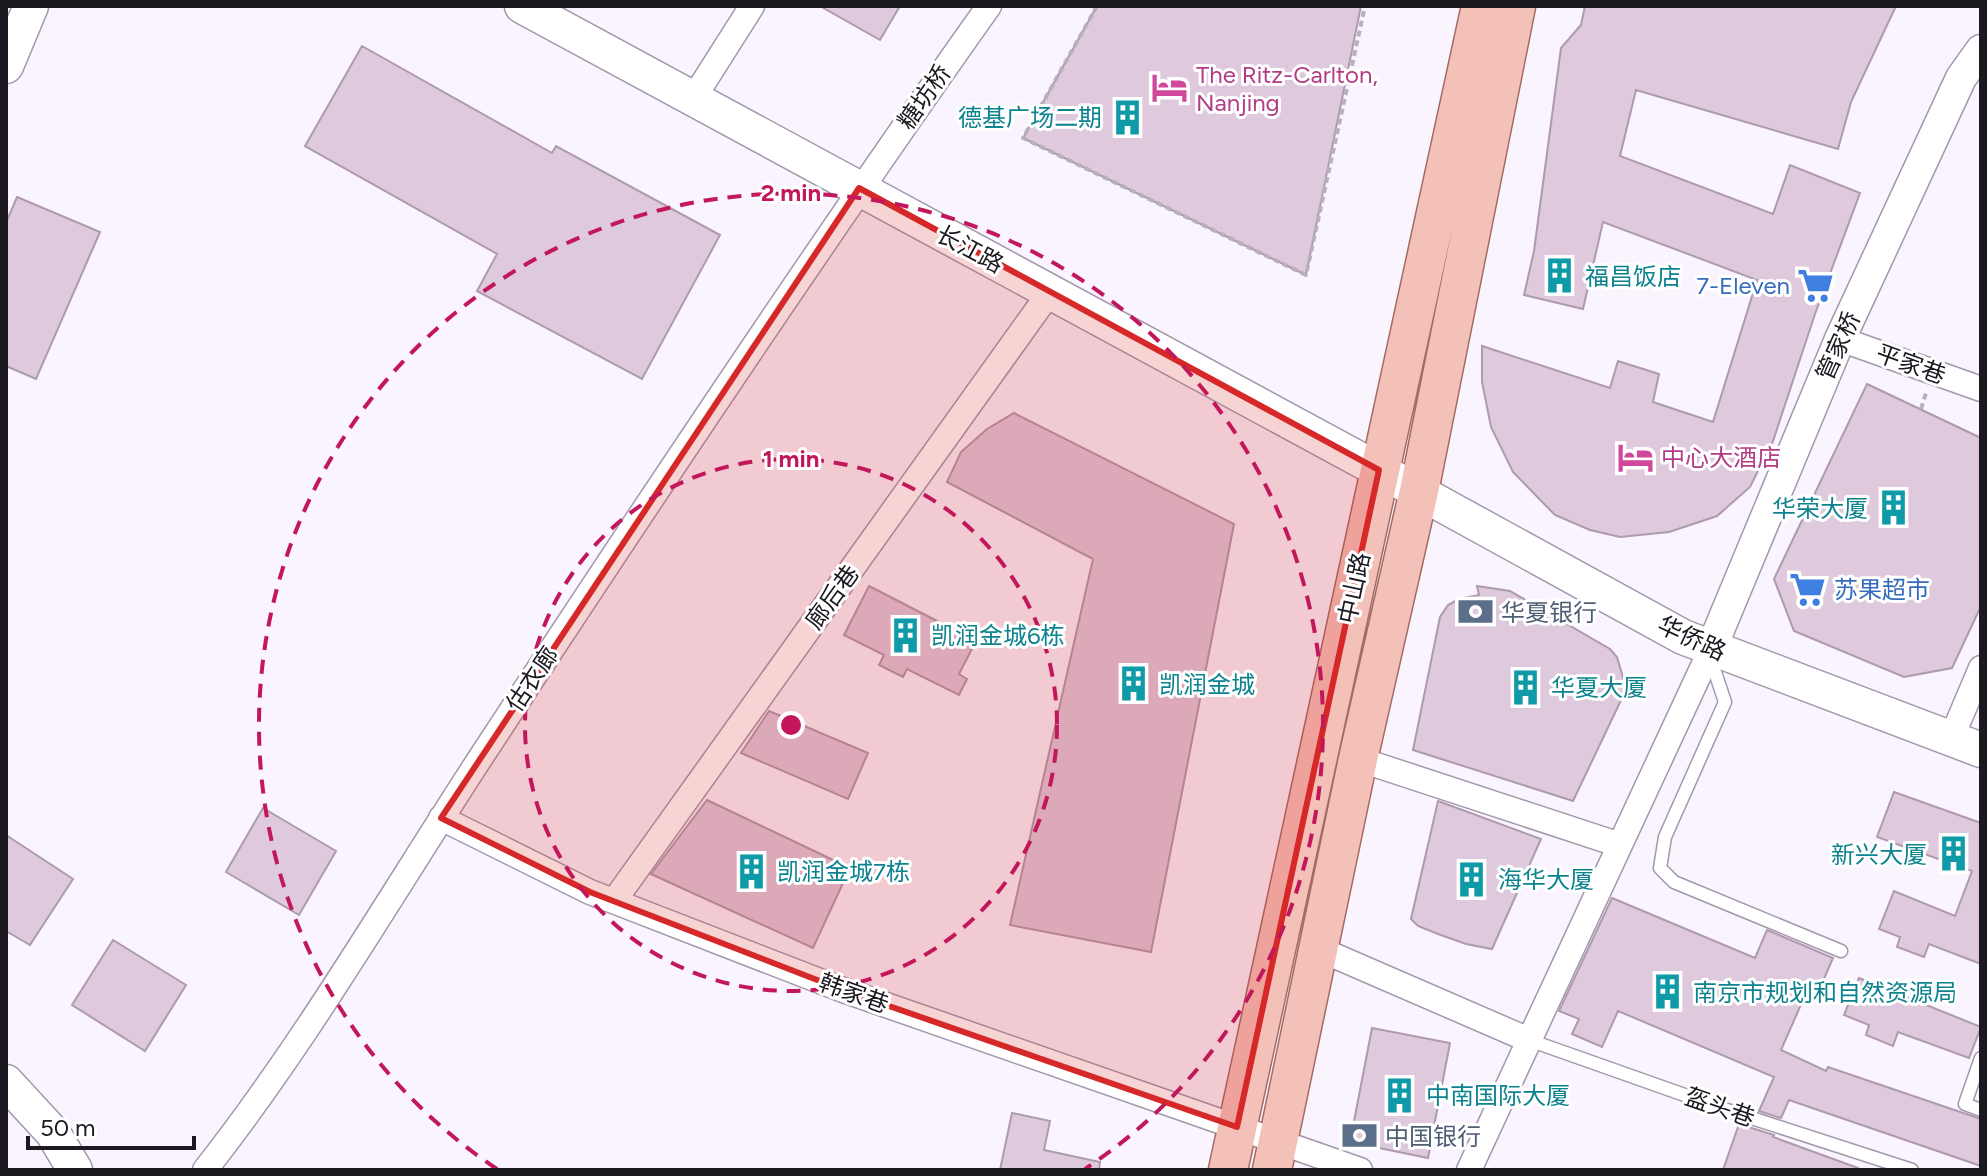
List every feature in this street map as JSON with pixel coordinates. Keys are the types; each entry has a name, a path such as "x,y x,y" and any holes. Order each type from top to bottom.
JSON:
{"main road":[{"path":"6,66 31,6"},
{"name":"长江路","path":"522,6 1419,491"},
{"name":"中山路","path":"1237,1127 1481,6"},
{"name":"中山路","path":"1275,1155 1358,759 1419,491 1516,6"},
{"name":"华侨路","path":"1419,491 1710,652 1966,744"},
{"path":"6,1082 53,1133 75,1170"}],"street":[{"path":"693,99 752,6"},
{"name":"糖坊桥","path":"859,188 989,6"},
{"name":"管家桥","path":"1710,652 1840,339 1961,78 1981,50"},
{"name":"估衣廊","path":"205,1170 253,1110 441,818 859,188"},
{"name":"廊后巷","path":"614,901 1050,292"},
{"name":"平家巷","path":"1840,339 1981,389"},
{"path":"1469,1170 1710,652"},
{"path":"1966,744 1981,668"},
{"path":"1358,759 1620,845"},
{"name":"韩家巷","path":"441,818 590,892 843,990 1237,1127 1275,1155 1360,1170"},
{"path":"1319,949 1529,1040"}],"lane":[{"path":"1228,1170 1481,6"},
{"path":"1710,652 1725,702 1665,837 1660,868 1674,882 1841,951"},
{"name":"盔头巷","path":"1529,1040 1727,1110 1912,1170"},
{"path":"1981,1058 1965,1104 1981,1110"}],"path":[{"path":"1097,6 1023,138 1306,275 1365,6"}],"highlighted area":[{"path":"859,188 1379,470 1237,1127 843,990 590,892 441,818"}],"building":[{"path":"820,6 900,6 880,40"},
{"path":"1097,6 1361,6 1306,275 1023,138"},
{"path":"1585,6 1896,6 1851,102 1838,149 1636,90 1620,156 1773,214 1790,165 1860,193 1815,314 1773,441 1750,487 1717,516 1669,532 1620,537 1590,530 1555,515 1513,472 1491,427 1482,382 1482,346 1610,388 1618,361 1659,374 1653,402 1713,422 1757,280 1603,222 1583,309 1524,295 1534,251 1561,48 1581,25"},
{"path":"362,46 552,153 556,146 720,235 642,379 477,291 497,254 305,146"},
{"path":"17,197 100,232 36,379 6,366 6,223"},
{"name":"华荣大厦","path":"1867,384 1981,438 1981,606 1952,668 1904,677 1794,631 1774,579"},
{"name":"凯润金城","path":"1014,413 1234,524 1151,952 1010,925 1093,559 947,482 961,452 987,429"},
{"name":"凯润金城6栋","path":"869,586 976,641 959,674 967,679 959,695 907,669 903,677 879,665 884,655 844,635"},
{"name":"华夏大厦","path":"1477,586 1510,591 1610,649 1617,657 1624,681 1624,694 1573,801 1413,750 1440,617 1448,605 1479,595"},
{"path":"769,711 868,753 848,799 741,753"},
{"path":"1894,792 1981,823 1981,964 1929,944 1924,957 1897,947 1900,937 1879,929 1894,891 1955,916 1972,871 1877,837"},
{"name":"凯润金城7栋","path":"707,800 850,868 813,948 651,874"},
{"name":"海华大厦","path":"1438,801 1541,839 1492,949 1438,934 1418,926 1411,919"},
{"path":"263,808 336,851 299,915 226,872"},
{"path":"6,835 73,879 30,945 6,931"},
{"name":"南京市规划和自然资源局","path":"1612,898 1755,958 1767,930 1833,958 1820,988 1810,984 1781,1050 1826,1071 1828,1067 1981,1119 1981,1166 1789,1100 1781,1118 1759,1111 1774,1077 1618,1011 1602,1047 1572,1034 1579,1019 1559,1011"},
{"path":"113,940 186,985 145,1051 72,1005"},
{"path":"1859,978 1981,1027 1969,1058 1898,1032 1893,1046 1866,1035 1869,1025 1844,1015"},
{"name":"中南国际大厦","path":"1372,1028 1450,1043 1428,1158 1350,1142"},
{"path":"1012,1113 1050,1121 1044,1150 1100,1162 1099,1170 1000,1170"},
{"path":"1739,1124 1774,1135 1858,1170 1723,1170"}],"place":[{"name":"The Ritz-Carlton, Nanjing","path":"1170,88"},
{"name":"德基广场二期","path":"1128,117"},
{"name":"福昌饭店","path":"1559,276"},
{"name":"7-Eleven","path":"1816,285"},
{"name":"中心大酒店","path":"1635,457"},
{"name":"华荣大厦","path":"1894,508"},
{"name":"苏果超市","path":"1808,589"},
{"name":"华夏银行","path":"1475,612"},
{"name":"凯润金城6栋","path":"905,635"},
{"name":"凯润金城","path":"1133,684"},
{"name":"华夏大厦","path":"1525,687"},
{"name":"新兴大厦","path":"1953,854"},
{"name":"凯润金城7栋","path":"751,871"},
{"name":"海华大厦","path":"1472,879"},
{"name":"南京市规划和自然资源局","path":"1667,992"},
{"name":"中南国际大厦","path":"1400,1095"},
{"name":"中国银行","path":"1359,1136"}]}
